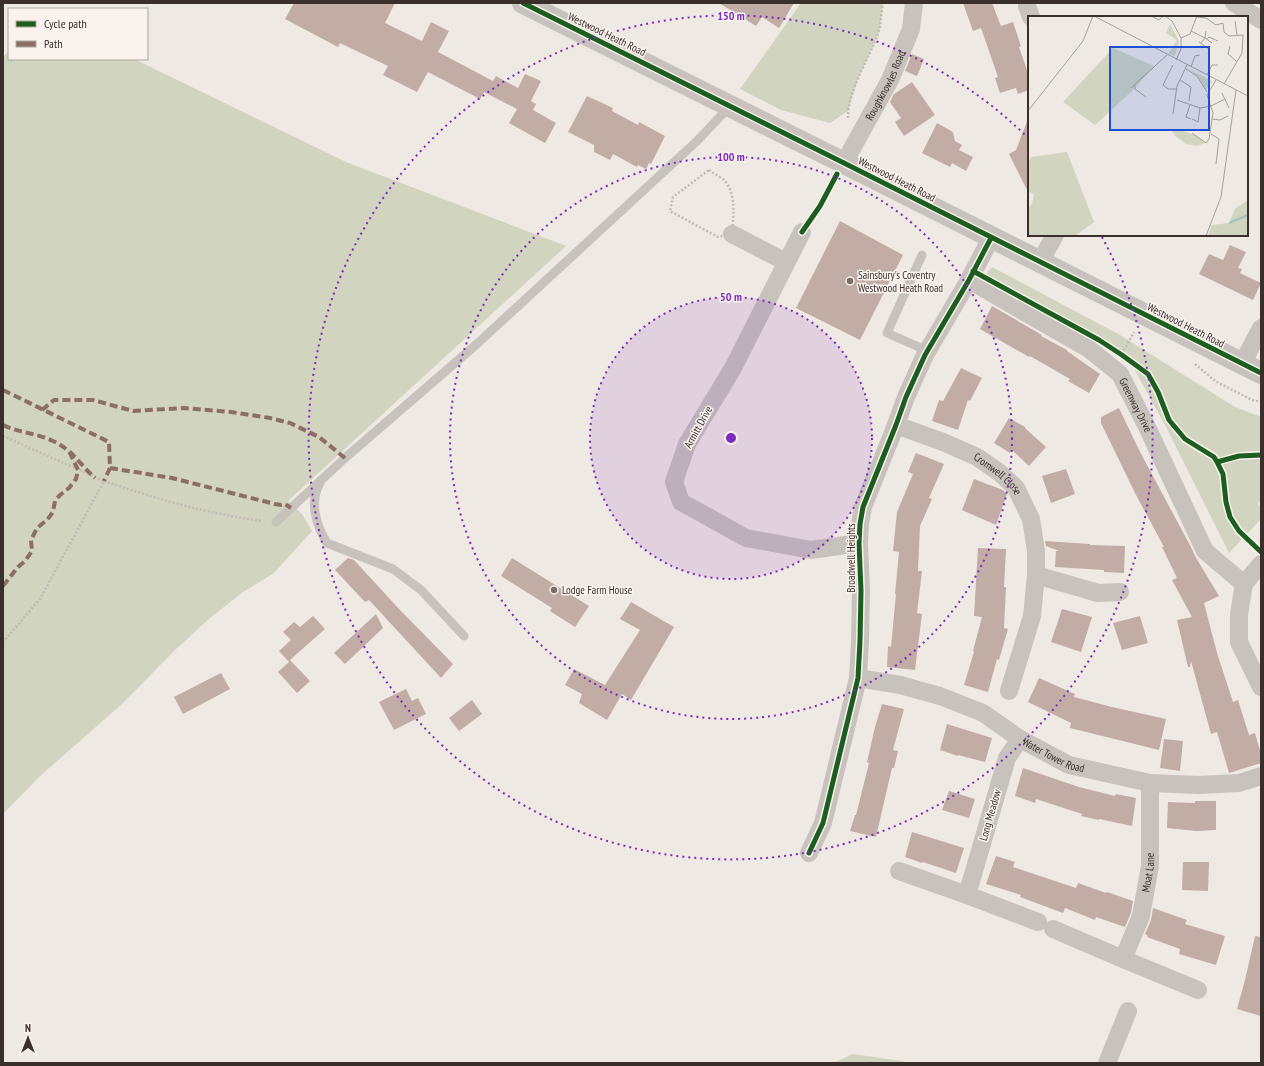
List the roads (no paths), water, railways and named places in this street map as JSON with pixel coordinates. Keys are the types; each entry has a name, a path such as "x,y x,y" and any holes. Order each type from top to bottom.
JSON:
{"street":[{"name":"Westwood Heath Road","path":"523,3 1252,369"},
{"name":"Roughknowles Road","path":"844,163 890,80 911,29 914,3"},
{"path":"1234,3 1261,20"},
{"name":"Armitt Drive","path":"802,232 733,368 687,444 674,482 681,502 746,538 811,550 859,543"},
{"path":"732,234 786,262"},
{"path":"1040,262 1054,236"},
{"name":"Broadwell Heights","path":"809,853 823,823 858,678 861,590 859,543 863,507 906,397 928,351 969,280 991,238"},
{"name":"Greenway Drive","path":"969,280 1089,349 1120,374 1147,427 1205,551 1244,584"},
{"path":"1252,369 1261,328"},
{"name":"Cromwell Close","path":"896,425 943,442 977,457 1000,473 1016,488 1031,519 1036,551 1036,575 1032,616 1008,691"},
{"path":"1261,564 1244,584 1239,614 1239,642 1261,687"},
{"path":"1036,575 1098,593 1120,592"},
{"name":"Water Tower Road","path":"858,678 900,685 940,696 983,713 1020,739 1069,765 1150,783 1198,785 1239,783 1261,776"},
{"name":"Long Meadow","path":"967,895 1007,758 1020,739"},
{"name":"Moat Lane","path":"1123,958 1141,916 1150,866 1150,783"},
{"path":"899,871 1046,925 1198,990"},
{"path":"1107,1063 1128,1011"}],"lane":[{"path":"276,522 324,477 478,343 697,141 730,106"},
{"path":"922,255 887,333 928,351"},
{"path":"324,477 316,490 314,499 315,512 321,532 327,543 393,569 421,590 464,636"}],"place":[{"name":"Sainsbury's Coventry Westwood Heath Road","path":"850,281"},
{"name":"Lodge Farm House","path":"554,590"}]}
